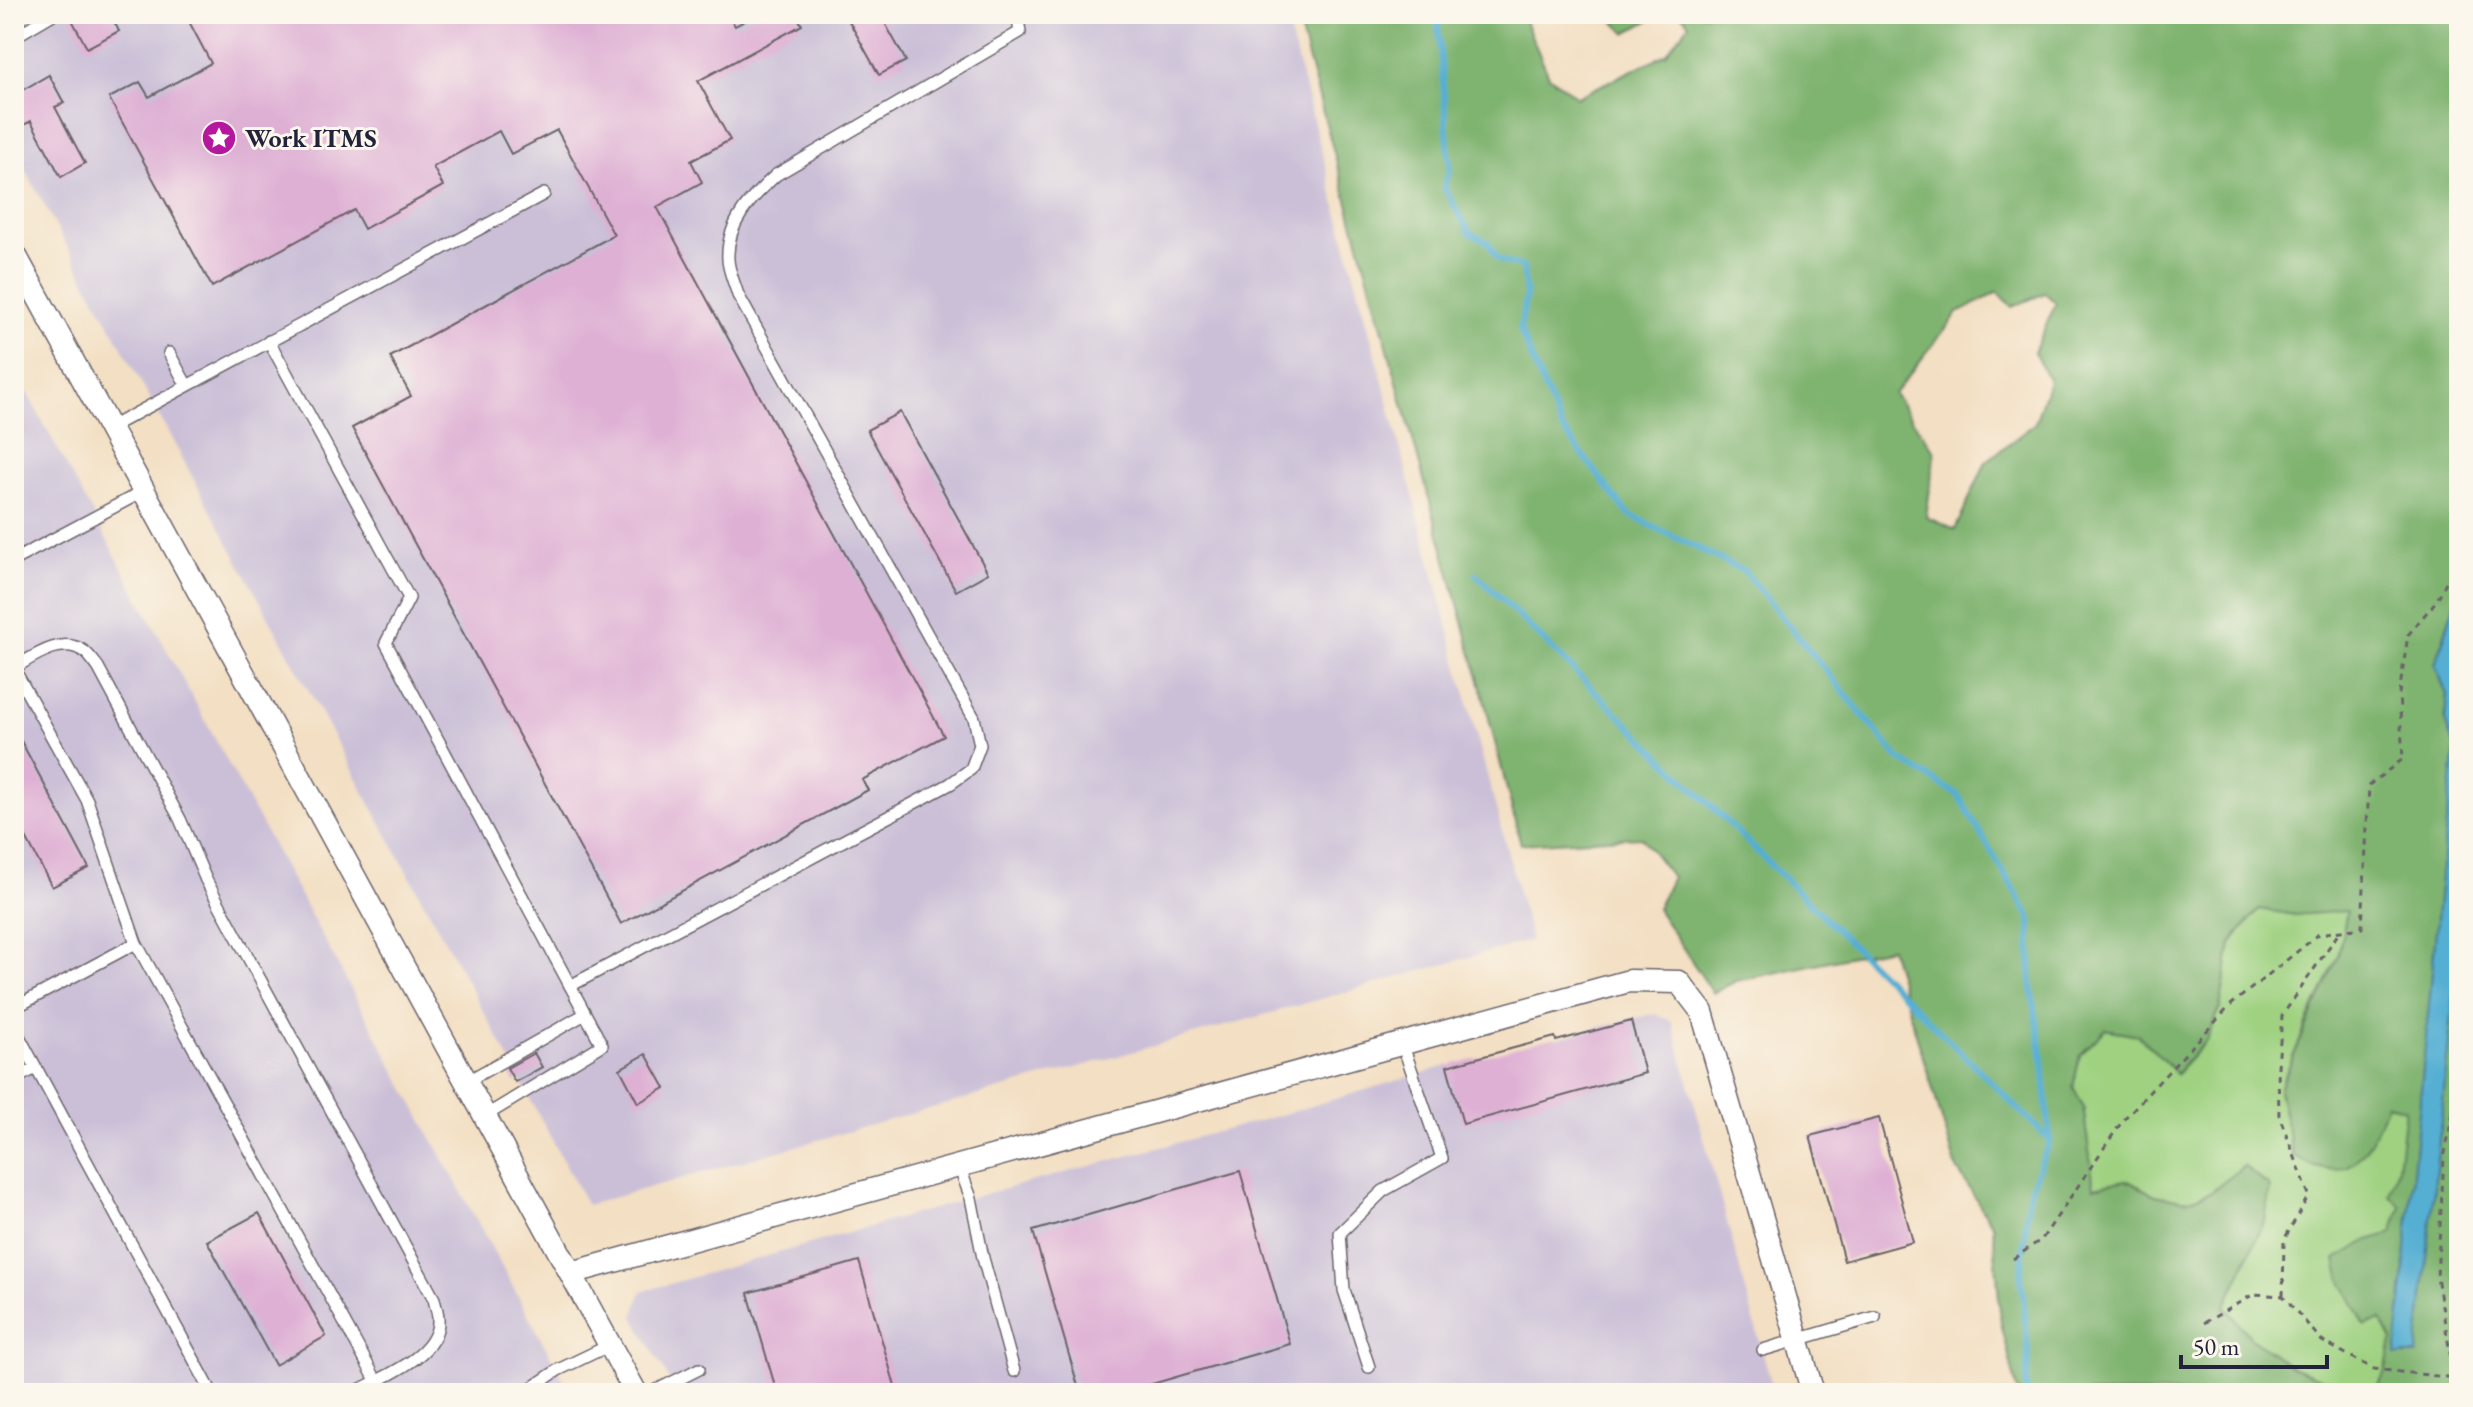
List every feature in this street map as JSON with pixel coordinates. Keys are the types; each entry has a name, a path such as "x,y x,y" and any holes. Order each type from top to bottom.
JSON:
{"street":[{"path":"14,253 20,279 144,491 636,1393"},
{"path":"571,1273 1629,981 1679,982 1702,1012 1813,1393"}],"lane":[{"path":"14,37 53,14"},
{"path":"570,986 950,784 971,769 980,745 974,718 738,295 728,260 731,231 750,199 776,175 1020,32 1017,14"},
{"path":"109,428 544,194"},
{"path":"269,341 409,598 386,643 602,1045 485,1116"},
{"path":"169,353 187,386"},
{"path":"14,560 144,491"},
{"path":"353,1393 415,1359 428,1347 436,1334 438,1318 434,1299 206,880 180,819 98,667 84,651 66,645 46,650 14,668 87,800 136,943 376,1380"},
{"path":"14,1008 136,943"},
{"path":"466,1082 585,1014"},
{"path":"14,1027 212,1393"},
{"path":"1369,1367 1344,1290 1340,1233 1383,1191 1442,1158 1402,1043"},
{"path":"14,1079 36,1068"},
{"path":"959,1166 971,1198 983,1258 1014,1371"},
{"path":"1763,1350 1875,1317"},
{"path":"524,1393 558,1370 610,1345"},
{"path":"651,1393 699,1369"}],"path":[{"path":"2013,1259 2042,1239 2123,1120 2232,1004 2319,934 2362,928 2369,785 2403,759 2399,694 2408,635 2437,600 2449,576 2459,572"},
{"path":"2340,931 2282,1016 2278,1067 2279,1115 2309,1195 2284,1240 2283,1296 2322,1341 2374,1369 2455,1378"},
{"path":"2457,1393 2437,1277 2444,1158 2459,1082"},
{"path":"2204,1323 2254,1294 2283,1296"}],"shaded area":[{"path":"14,14 1285,14 1531,940 587,1205 520,1080 515,1082 507,1068 512,1064 14,149"},
{"path":"14,369 558,1370 571,1393 14,1393"},
{"path":"1656,1013 1672,1022 1774,1393 677,1393 634,1317 641,1292 1447,1066"}],"green space":[{"path":"1296,14 1527,14 1526,24 1549,76 1577,97 1666,54 1689,24 1681,14 2459,14 2459,598 2435,665 2447,694 2445,720 2455,750 2453,779 2459,828 2459,1393 2373,1393 2385,1373 2392,1341 2381,1319 2365,1326 2344,1285 2336,1259 2369,1240 2392,1233 2401,1206 2389,1195 2398,1168 2405,1109 2387,1103 2364,1152 2344,1167 2331,1170 2316,1167 2293,1156 2279,1089 2338,956 2347,911 2295,915 2259,909 2231,943 2220,1008 2207,1040 2176,1073 2138,1035 2106,1029 2080,1055 2073,1087 2083,1106 2094,1187 2126,1180 2155,1195 2186,1201 2211,1192 2244,1166 2270,1187 2265,1220 2225,1307 2251,1338 2293,1368 2361,1393 2018,1393 2001,1323 1993,1226 1957,1169 1890,948 1736,981 1713,993 1657,909 1672,877 1641,837 1521,844","holes":["1998,292 2012,307 2045,293 2056,303 2034,352 2049,381 2035,423 1986,462 1955,530 1926,517 1935,452 1894,394 1958,313"]},
{"path":"1612,14 1661,14 1626,33 1611,19"},
{"path":"2459,452 2459,1363 2385,1373 2373,1393 2352,1390 2293,1368 2251,1338 2225,1307 2265,1220 2244,1166 2211,1193 2186,1201 2155,1195 2126,1180 2093,1188 2083,1106 2073,1087 2080,1055 2105,1029 2138,1035 2177,1073 2207,1040 2220,1008 2231,943 2259,909 2295,915","holes":["2317,1000 2293,1156 2279,1090"]}],"water":[{"path":"2459,598 2459,946 2417,1355 2396,1355 2455,750 2445,720 2447,694 2435,665"}],"building":[{"path":"79,14 110,14 119,31 87,48 71,18"},
{"path":"185,14 728,14 735,26 758,14 796,14 802,25 698,81 730,140 691,161 702,182 657,207 944,736 862,780 868,790 621,924 352,428 411,396 390,357 614,235 557,130 511,154 499,131 433,167 443,186 364,229 354,210 212,287 109,98 140,82 149,97 211,63"},
{"path":"845,14 880,14 906,61 879,75"},
{"path":"49,75 64,103 55,107 85,163 61,177 31,121 14,130 14,95"},
{"path":"900,412 988,573 956,591 867,430"},
{"path":"14,728 89,868 52,887 14,815"},
{"path":"1631,1021 1645,1073 1463,1124 1447,1066 1555,1037 1556,1041"},
{"path":"534,1053 542,1067 515,1082 507,1068"},
{"path":"646,1054 665,1088 638,1103 620,1069"},
{"path":"1879,1118 1913,1242 1844,1261 1810,1136"},
{"path":"1240,1171 1290,1344 1121,1393 1080,1393 1033,1231"},
{"path":"259,1213 326,1336 275,1365 207,1241"},
{"path":"859,1261 897,1393 777,1393 748,1293"}],"waterway":[{"path":"1437,14 1450,168 1444,187 1470,233 1488,242 1498,260 1523,267 1526,295 1520,329 1562,428 1628,514 1744,571 1899,759 1958,795 2030,917 2031,983 2043,1061 2050,1140 2029,1193 2021,1274 2028,1351 2028,1393"},
{"path":"1476,574 2050,1140"}],"place":[{"name":"Work ITMS","path":"219,138"}]}
